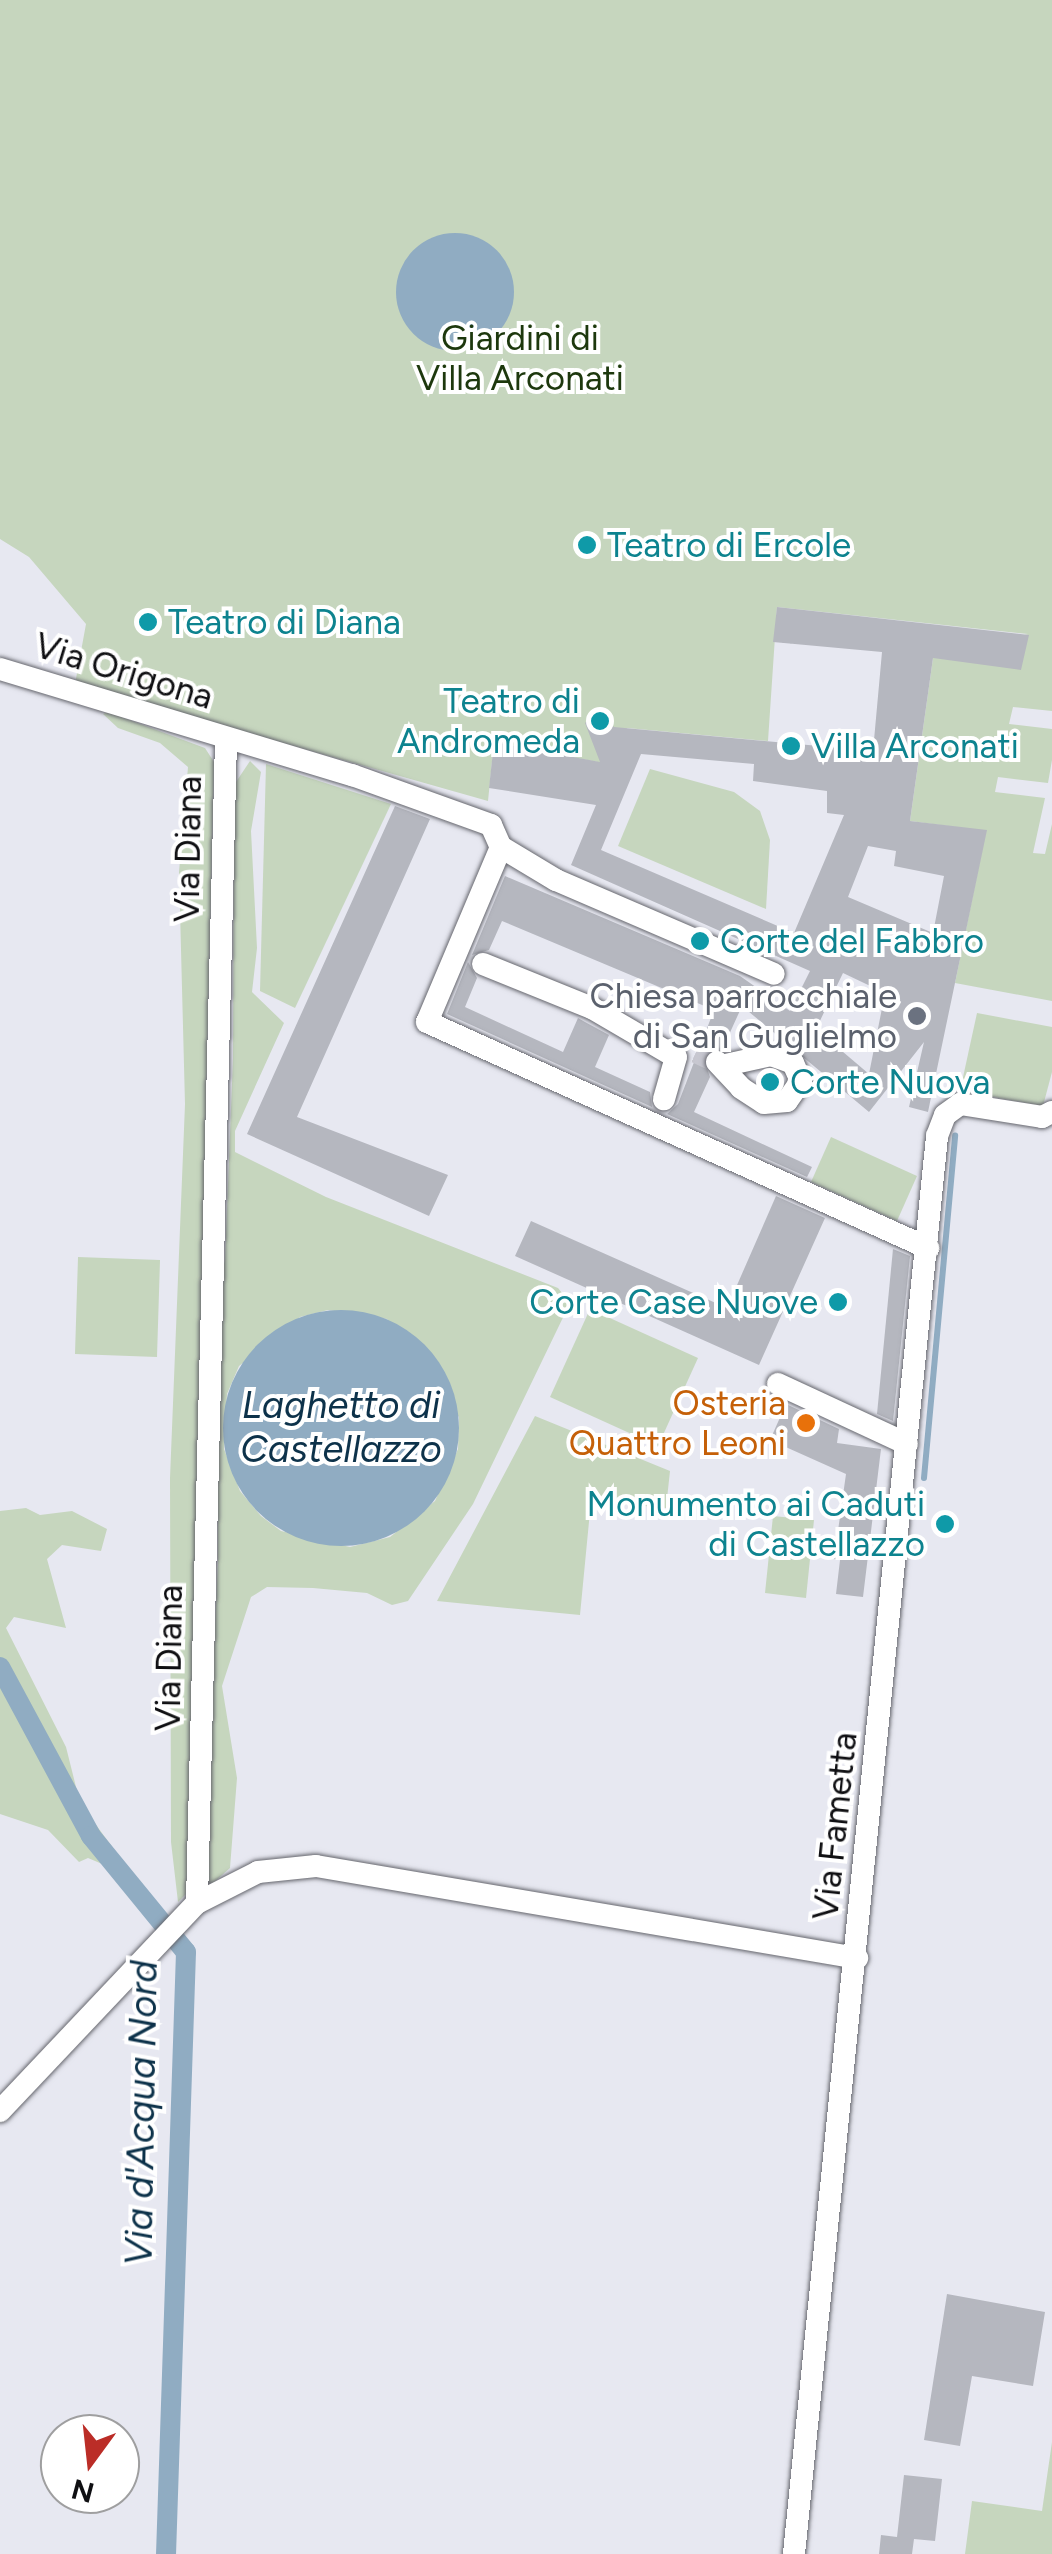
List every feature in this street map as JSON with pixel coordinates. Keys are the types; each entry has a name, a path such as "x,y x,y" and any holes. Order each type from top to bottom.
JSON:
{"street":[{"name":"Via Origona","path":"0,669 441,805 490,824 502,847 556,880 774,974"},
{"name":"Via Diana","path":"198,1902 226,740"},
{"path":"502,847 468,957 427,1022 658,1115 778,1181 928,1248"},
{"path":"468,957 702,1059 658,1115"},
{"name":"Via Fametta","path":"794,2554 937,1136 950,1108 968,1104 1042,1117 1052,1112"},
{"path":"778,1384 907,1444"},
{"path":"0,2111 163,1944 198,1902 258,1872 316,1866 857,1958"}],"green space":[{"name":"Giardini di Villa Arconati","path":"0,0 1052,0 1052,711 1013,707 1009,724 1052,729 1052,760 1048,783 998,777 995,792 1045,798 1033,853 1045,854 1052,824 1052,1001 955,983 986,831 910,821 933,658 1028,634 777,607 768,741 627,728 613,765 494,742 488,801 75,684 86,624 29,557 0,539"},
{"path":"108,712 205,748 214,762 188,1892 178,1902 171,1842 170,1478 185,1104 179,872 188,767 160,743 118,728 103,714"},
{"path":"250,761 261,772 251,831 257,948 252,992 284,1023 235,1131 235,1152 326,1197 558,1288 570,1303 473,1504 408,1601 392,1605 367,1593 313,1588 267,1587 251,1597 222,1686 237,1778 230,1868 213,1883 203,1882 218,1562 218,1287 225,1260 233,1058 234,785","holes":["328,1310 387,1319 459,1417 458,1449 435,1501 390,1537 350,1547 281,1531 261,1516 240,1491 224,1449 227,1394 239,1366 300,1317"]},
{"path":"266,764 391,804 295,1008 260,991"},
{"path":"650,769 734,792 760,811 770,840 766,909 618,846"},
{"path":"977,1013 1052,1027 1052,1072 1043,1106 960,1091"},
{"path":"831,1137 917,1176 897,1221 811,1182"},
{"path":"78,1257 160,1260 157,1357 75,1354"},
{"path":"590,1309 698,1358 658,1446 550,1397"},
{"path":"535,1416 670,1471 666,1508 591,1501 580,1615 437,1601"},
{"path":"26,1508 40,1515 72,1511 107,1529 101,1551 62,1545 47,1559 66,1628 14,1617 6,1628 66,1747 80,1803 135,1878 88,1858 79,1862 48,1830 0,1814 0,1511"},
{"path":"773,1516 814,1520 806,1598 765,1593"},
{"path":"1052,2442 1052,2554 965,2554 972,2501 1042,2511"}],"water":[{"path":"455,233 478,237 497,250 510,269 514,292 510,315 497,334 478,347 455,351 432,347 413,334 400,315 396,292 400,269 413,250 432,237"},
{"name":"Laghetto di Castellazzo","path":"341,1310 386,1319 425,1344 450,1383 459,1428 450,1473 425,1512 386,1537 341,1546 296,1537 257,1512 232,1473 223,1428 232,1383 257,1344 296,1319"}],"building":[{"path":"777,607 1029,635 1021,670 933,658 910,821 987,830 928,1112 909,1107 924,1042 869,1112 742,1006 723,1048 703,1057 710,1077 694,1112 812,1167 807,1177 667,1114 678,1104 714,1010 502,921 489,950 472,955 505,876 740,976 790,1011 810,971 571,865 596,805 489,788 494,742 600,762 585,723 600,709 614,727 873,751 882,652 773,642","holes":["641,754 754,764 753,781 827,791 827,813 844,815 794,933 601,850","868,846 896,851 894,866 944,876 933,933 848,897","843,973 885,993 869,1074 816,1029"]},
{"path":"395,806 430,819 297,1117 448,1175 429,1216 247,1134"},
{"path":"468,962 477,978 465,1007 563,1052 578,1018 609,1035 595,1067 650,1092 652,1107 447,1014"},
{"path":"776,1196 825,1218 759,1365 515,1256 531,1221 727,1308"},
{"path":"893,1249 910,1256 893,1421 877,1414"},
{"path":"786,1404 839,1429 837,1443 881,1449 863,1597 836,1594 840,1560 834,1559 846,1474 770,1440"},
{"path":"947,2294 1045,2312 1033,2386 972,2376 960,2446 924,2440"},
{"path":"904,2475 942,2479 935,2541 914,2539 912,2554 879,2554 881,2535 897,2537"}],"waterway":[{"path":"924,1478 955,1135"},
{"name":"Via d'Acqua Nord","path":"0,1667 91,1836 186,1952 166,2554"}],"tunnel":[{"path":"696,1052 717,1062"}],"place":[{"name":"Teatro di Ercole","path":"587,545"},
{"name":"Teatro di Diana","path":"148,622"},
{"name":"Teatro di Andromeda","path":"600,721"},
{"name":"Villa Arconati","path":"791,746"},
{"name":"Corte del Fabbro","path":"700,941"},
{"name":"Chiesa parrocchiale di San Guglielmo","path":"917,1016"},
{"name":"Corte Nuova","path":"770,1082"},
{"name":"Corte Case Nuove","path":"838,1302"},
{"name":"Osteria Quattro Leoni","path":"806,1423"},
{"name":"Monumento ai Caduti di Castellazzo","path":"945,1524"}]}
